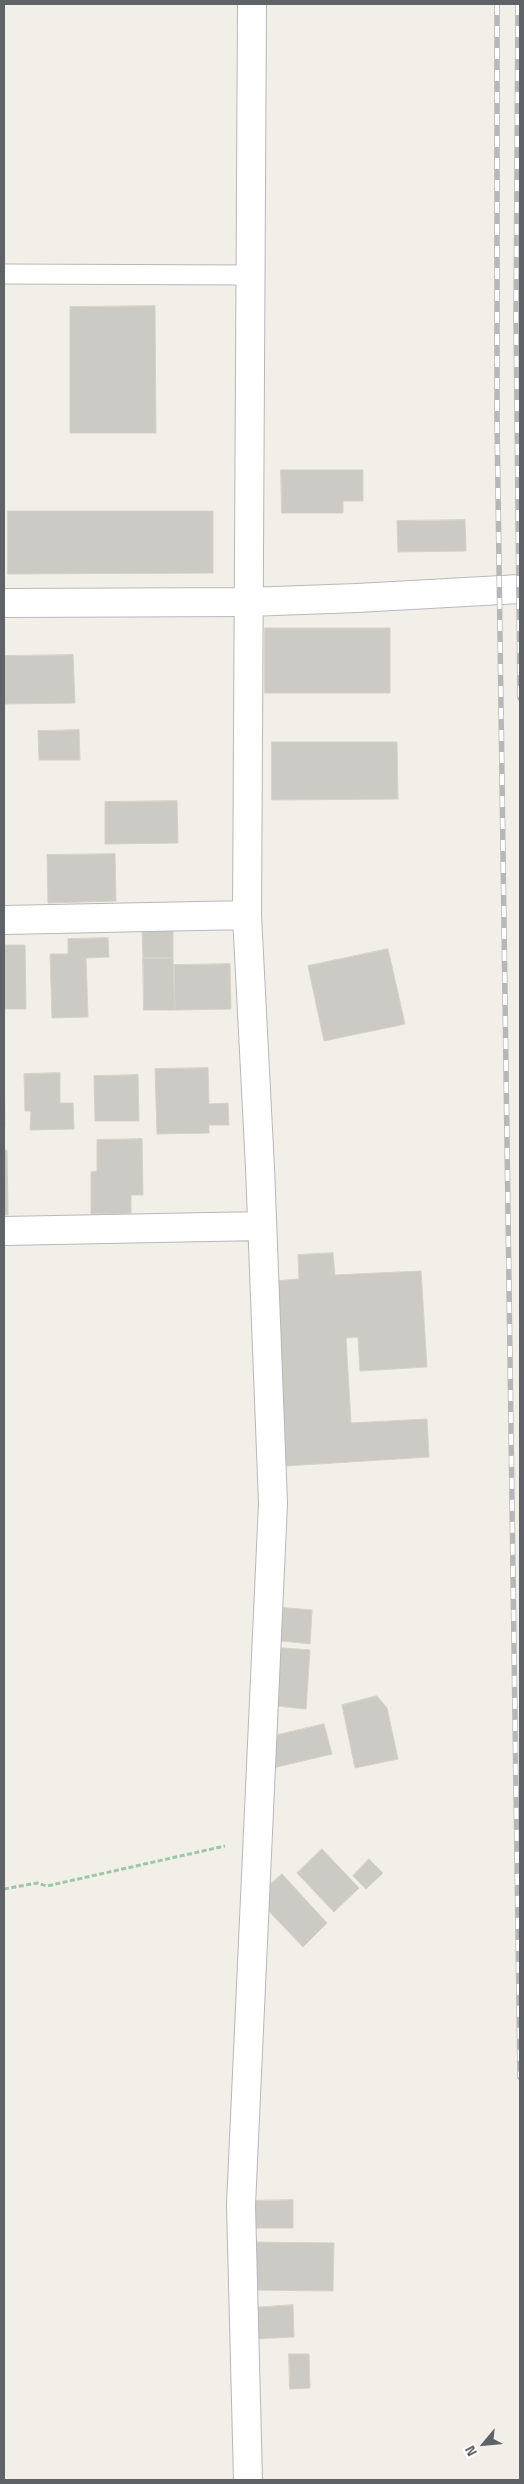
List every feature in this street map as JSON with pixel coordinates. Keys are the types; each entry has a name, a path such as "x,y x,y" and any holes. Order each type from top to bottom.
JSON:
{"street":[{"path":"248,2480 241,2205 273,1503 247,915 252,4"},
{"path":"4,603 248,602 520,589"},
{"path":"4,920 247,915"},
{"path":"4,1231 261,1226"}],"lane":[{"path":"4,274 250,275"}],"path":[{"path":"4,1889 37,1883 47,1886 257,1838"}],"building":[{"path":"155,306 156,433 70,433 70,307"},
{"path":"281,470 363,470 363,501 343,501 343,513 282,513"},
{"path":"8,511 213,511 213,573 8,574"},
{"path":"465,520 466,551 398,552 397,521"},
{"path":"265,628 390,628 390,693 265,693"},
{"path":"73,655 75,703 4,704 4,656"},
{"path":"79,730 80,760 39,760 38,731"},
{"path":"272,742 397,742 398,799 272,800"},
{"path":"177,801 178,843 105,844 105,802"},
{"path":"115,854 116,901 48,903 47,855"},
{"path":"173,928 173,958 143,958 142,929"},
{"path":"108,938 109,957 86,958 88,1017 52,1018 50,954 68,954 68,939"},
{"path":"4,945 25,945 26,1009 4,1009"},
{"path":"388,949 405,1024 324,1041 308,966"},
{"path":"143,958 173,958 175,1010 144,1010"},
{"path":"230,964 231,1009 175,1010 174,965"},
{"path":"208,1068 209,1104 228,1103 229,1125 209,1125 209,1133 157,1134 155,1069"},
{"path":"4,1070 5,1127 4,1127"},
{"path":"60,1073 60,1103 73,1103 74,1129 30,1130 31,1111 25,1111 24,1074"},
{"path":"138,1075 139,1121 95,1121 94,1076"},
{"path":"142,1139 143,1195 131,1195 131,1213 91,1214 91,1172 97,1171 97,1140"},
{"path":"4,1150 7,1150 8,1215 4,1215"},
{"path":"333,1253 335,1275 421,1271 427,1367 360,1371 358,1337 346,1338 351,1423 427,1419 429,1457 286,1466 275,1281 299,1279 298,1255"},
{"path":"275,1607 312,1610 310,1644 273,1640"},
{"path":"271,1647 310,1650 306,1709 266,1705"},
{"path":"377,1696 387,1708 398,1759 355,1768 342,1705"},
{"path":"324,1724 332,1754 273,1768 265,1738"},
{"path":"322,1849 359,1888 334,1912 297,1873"},
{"path":"369,1859 383,1873 366,1889 353,1876"},
{"path":"282,1874 327,1923 303,1947 261,1903 269,1895 264,1890"},
{"path":"293,2200 293,2228 249,2228 248,2201"},
{"path":"251,2242 334,2243 333,2291 251,2290"},
{"path":"293,2305 294,2337 252,2339 251,2308"},
{"path":"289,2354 309,2354 310,2388 290,2389"}],"railway":[{"path":"497,4 497,419 520,2077"},
{"path":"518,4 516,320 520,698"}]}
